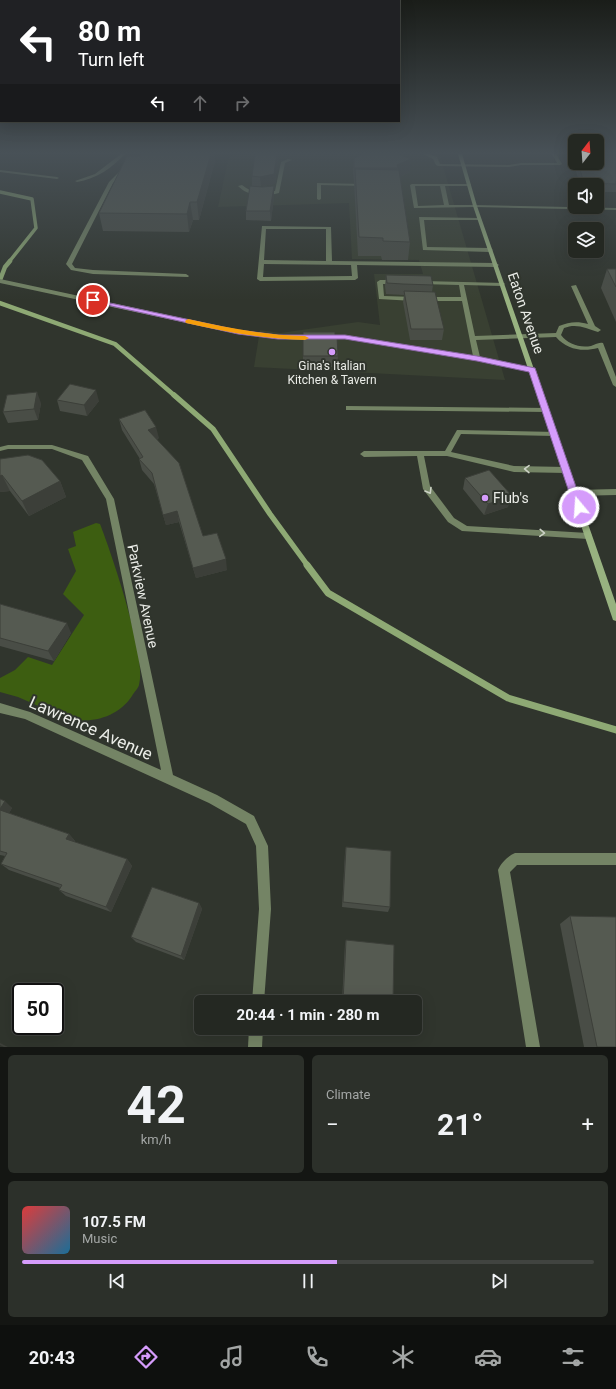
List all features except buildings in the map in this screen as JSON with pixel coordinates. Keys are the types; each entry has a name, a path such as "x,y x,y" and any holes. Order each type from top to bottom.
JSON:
{"main road":[{"name":"Eaton Avenue","path":"474,203 521,336 616,618"}],"street":[{"path":"101,203 70,264 73,269 93,272 186,276"},
{"path":"415,203 416,207 475,206 616,209"},
{"path":"446,203 447,207"},
{"path":"480,219 421,218 425,248 490,250"},
{"path":"329,263 328,228 264,227 260,279 355,278 354,263"},
{"path":"262,262 496,265"},
{"path":"0,282 238,332 278,337 345,337 477,358 532,370"},
{"path":"402,285 401,282 380,282 381,298 403,296 440,296 464,299"},
{"path":"418,285 417,282 437,284 502,284"},
{"path":"460,283 477,358"},
{"path":"558,334 561,327 571,324 585,325 595,329 574,286"},
{"path":"472,338 558,334"},
{"path":"558,334 561,339 572,346 588,348 600,344 616,385"},
{"path":"348,408 546,410"},
{"path":"447,453 459,432 554,434"},
{"name":"Parkview Avenue","path":"0,449 52,447 85,458 110,499 168,779"},
{"path":"364,454 447,453 514,469 566,470"},
{"path":"420,454 426,487 451,520 464,528 588,536"},
{"path":"574,493 616,492"},
{"name":"Lawrence Avenue","path":"0,708 26,715 213,800 250,820 262,846 265,908 259,995"},
{"path":"533,1047 504,870 516,859 616,859"},
{"path":"254,1047 255,1035"}],"shaded area":[{"path":"219,203 454,203 505,380 254,367 260,330 280,333 358,322 380,325 374,274 423,274 419,260 352,259 349,203 218,207"}],"green space":[{"path":"96,523 100,524 112,557 134,630 140,672 139,685 127,703 120,709 106,717 80,721 71,720 72,716 68,715 66,718 18,697 0,692 0,678 15,670 28,657 52,665 84,615 63,594 76,571 68,549 76,546 73,532"}],"waterway":[{"path":"9,262 36,228 33,203"},
{"path":"0,280 5,267 10,261"},
{"path":"0,303 115,344 175,396"},
{"path":"174,395 213,429 270,514 308,566"},
{"path":"307,565 328,593 508,698 616,730"}],"slow traffic":[{"path":"188,321 238,332 278,337 305,338"}],"place":[{"name":"Gina's Italian Kitchen & Tavern","path":"332,352"},
{"name":"Flub's","path":"485,498"}],"route":[{"path":"93,300 238,332 278,337 345,337 477,358 532,370 579,507"}]}
